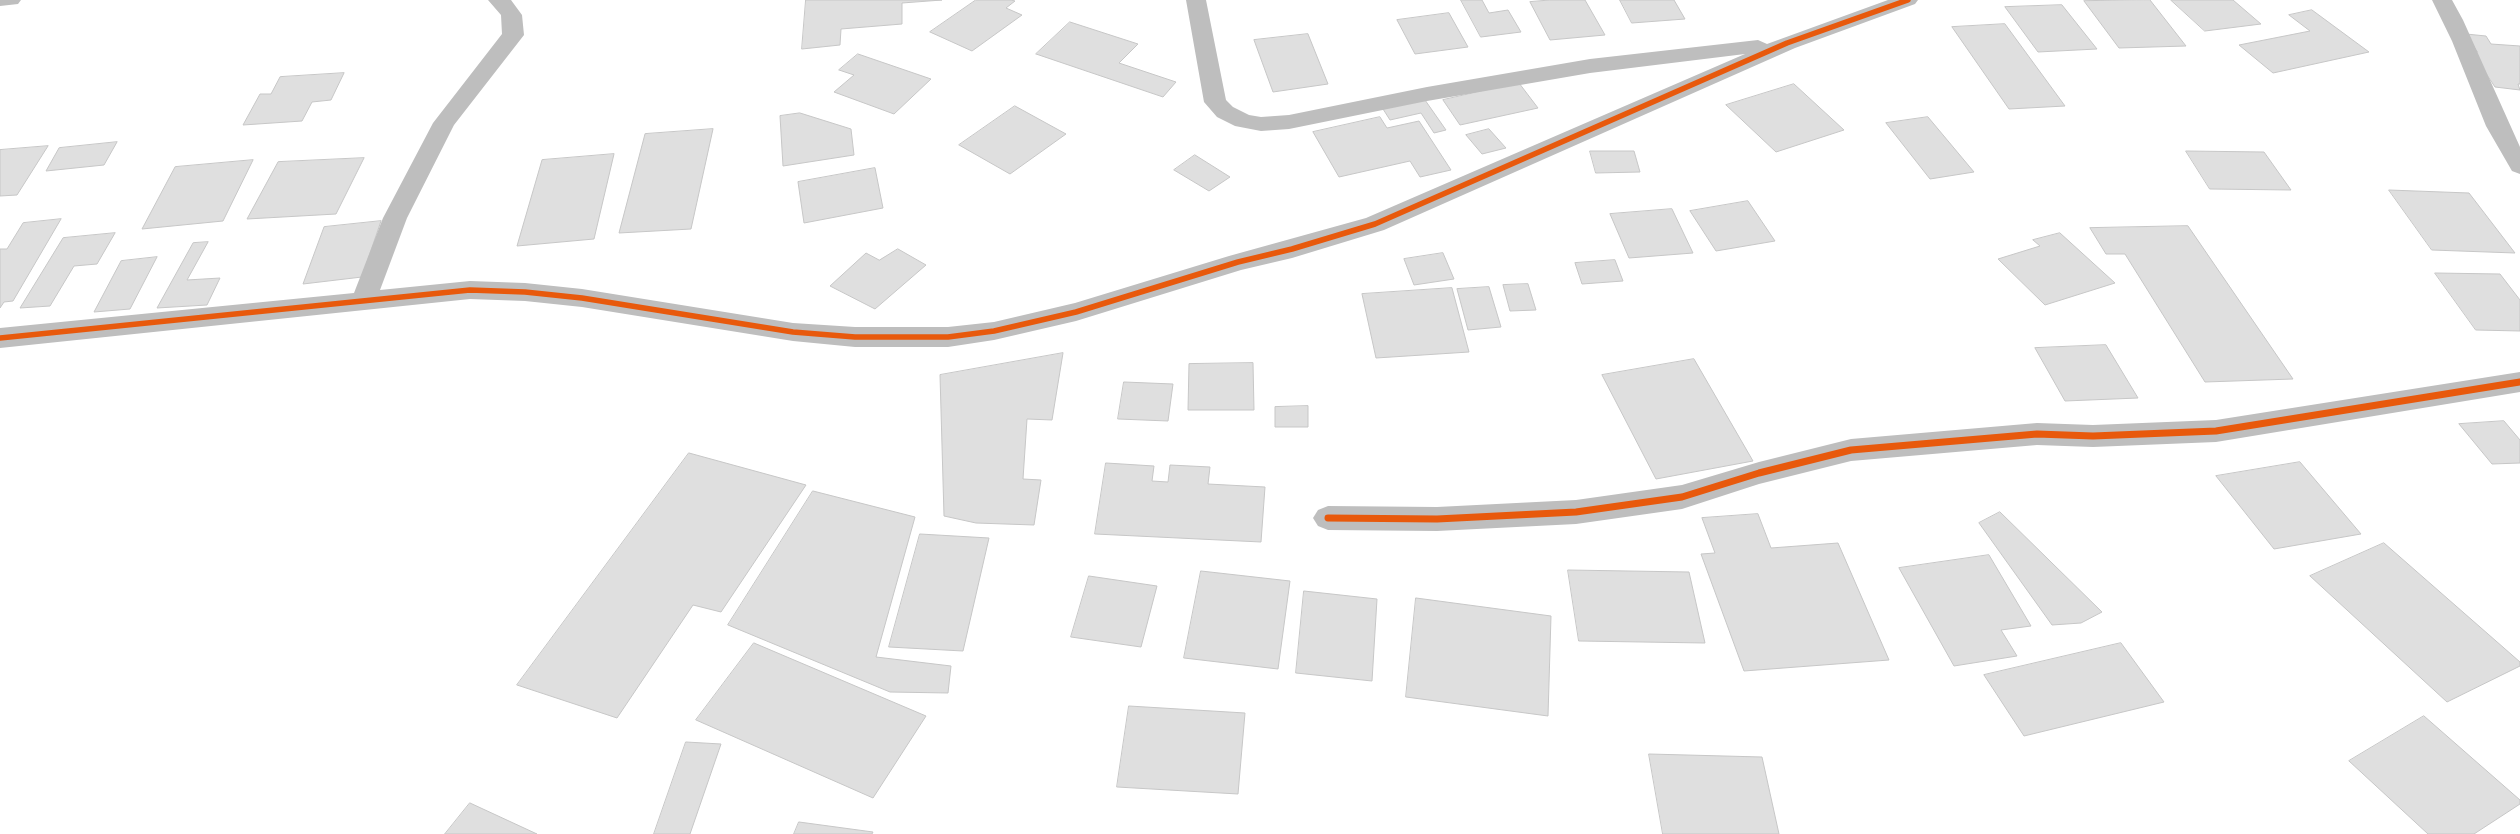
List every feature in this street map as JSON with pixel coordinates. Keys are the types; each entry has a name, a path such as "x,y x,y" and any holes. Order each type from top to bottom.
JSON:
{"street":[{"path":"0,0 11,0"},
{"path":"364,300 396,218 439,131 513,35 515,22 508,7 498,0"},
{"path":"1196,0 1215,102 1225,112 1244,121 1261,124 1289,122 1427,94 1590,66 1787,43"},
{"path":"0,338 470,290 525,292 582,298 802,333 895,339 948,337 994,331 1076,312 1238,262 1292,249 1375,224 1787,43 1908,0"},
{"path":"2442,0 2482,86 2500,134 2520,166"},
{"path":"1328,518 1507,517 1603,509 1682,497 1806,460 1851,450 2037,434 2110,435 2216,431 2520,382"}],"building":[{"path":"806,0 942,0 902,3 902,24 841,29 840,45 802,49"},
{"path":"976,0 1015,1 1006,8 1022,15 972,51 930,32"},
{"path":"1461,0 1482,0 1489,13 1508,10 1521,32 1481,37"},
{"path":"1585,0 1605,35 1550,40 1530,2"},
{"path":"1620,0 1674,0 1685,19 1632,23"},
{"path":"2150,0 2186,46 2119,48 2084,1"},
{"path":"2171,0 2233,0 2261,24 2205,31"},
{"path":"2062,5 2097,49 2038,52 2005,7"},
{"path":"2312,10 2369,52 2273,73 2239,45 2310,31 2289,15"},
{"path":"1449,13 1468,47 1415,54 1397,20"},
{"path":"1070,22 1138,44 1119,63 1176,82 1163,97 1036,54"},
{"path":"2005,24 2065,106 2009,109 1952,27"},
{"path":"1308,34 1328,84 1273,92 1254,40"},
{"path":"2466,34 2486,36 2491,44 2520,46 2520,84 2518,84 2520,90 2495,87 2471,51 2477,52"},
{"path":"858,54 931,79 894,114 834,92 854,75 839,70"},
{"path":"344,73 331,100 312,102 302,121 243,125 260,94 271,94 280,77"},
{"path":"1519,83 1538,108 1460,125 1443,100"},
{"path":"1794,84 1844,130 1776,152 1726,105"},
{"path":"1425,100 1446,130 1434,133 1421,113 1390,120 1383,109"},
{"path":"1015,106 1066,134 1010,174 959,145"},
{"path":"800,113 851,129 854,155 783,166 780,116"},
{"path":"1380,117 1387,128 1419,121 1451,170 1420,177 1410,161 1339,177 1313,132"},
{"path":"1928,117 1974,172 1930,179 1886,123"},
{"path":"713,129 691,229 619,233 645,134"},
{"path":"1489,129 1506,148 1482,154 1466,135"},
{"path":"117,142 104,165 46,171 59,148"},
{"path":"48,146 17,195 0,196 0,150"},
{"path":"1590,151 1634,151 1640,172 1596,173"},
{"path":"2186,151 2264,152 2291,190 2210,189"},
{"path":"614,154 594,239 517,246 542,160"},
{"path":"1195,155 1230,177 1209,191 1174,170"},
{"path":"364,158 336,214 247,219 278,162"},
{"path":"253,160 223,221 142,229 175,167"},
{"path":"875,168 883,208 804,223 798,182"},
{"path":"2389,190 2469,193 2515,253 2432,250"},
{"path":"1748,201 1775,241 1716,251 1690,211"},
{"path":"1672,209 1693,253 1629,258 1610,214"},
{"path":"61,219 13,301 4,302 0,308 0,249 7,249 23,223"},
{"path":"381,221 362,277 303,284 324,227"},
{"path":"2188,226 2293,379 2205,382 2125,254 2106,254 2090,228"},
{"path":"115,233 97,264 74,266 50,306 20,308 63,238"},
{"path":"2060,233 2115,283 2045,305 1998,259 2040,246 2033,240"},
{"path":"208,242 187,280 220,278 207,305 157,308 193,243"},
{"path":"898,249 926,265 875,309 830,286 866,253 879,260"},
{"path":"1443,253 1454,279 1414,285 1404,259"},
{"path":"157,257 130,309 94,312 121,261"},
{"path":"1615,260 1623,281 1582,284 1575,263"},
{"path":"2435,273 2500,274 2520,300 2520,331 2476,330"},
{"path":"1528,284 1536,310 1510,311 1503,285"},
{"path":"1489,287 1501,327 1468,330 1457,289"},
{"path":"1452,288 1469,352 1376,358 1362,294"},
{"path":"2106,345 2138,398 2065,401 2035,348"},
{"path":"1063,353 1052,420 1027,419 1023,479 1041,480 1034,525 976,523 944,516 940,375"},
{"path":"1694,359 1753,461 1656,479 1602,375"},
{"path":"1253,363 1254,410 1188,410 1189,364"},
{"path":"1124,382 1173,384 1168,421 1118,419"},
{"path":"1308,406 1308,427 1275,427 1275,407"},
{"path":"2504,421 2520,440 2520,463 2492,464 2459,424"},
{"path":"689,453 806,485 721,612 693,605 617,718 517,685"},
{"path":"2300,462 2361,534 2274,549 2216,476"},
{"path":"1106,463 1154,466 1152,481 1168,482 1170,465 1210,467 1208,484 1265,487 1261,542 1095,534"},
{"path":"813,491 915,517 876,657 951,666 948,693 890,692 728,625"},
{"path":"2000,512 2102,612 2081,623 2052,625 1979,523"},
{"path":"1758,514 1771,548 1838,543 1889,660 1744,671 1701,554 1715,553 1702,518"},
{"path":"920,534 989,538 963,651 889,647"},
{"path":"2384,543 2520,662 2520,666 2447,702 2310,576"},
{"path":"1989,555 2031,626 2001,630 2017,656 1954,666 1899,568"},
{"path":"1568,570 1689,572 1705,643 1579,641"},
{"path":"1201,571 1290,581 1278,669 1184,658"},
{"path":"1089,576 1157,586 1141,647 1071,637"},
{"path":"1304,591 1377,599 1372,681 1296,673"},
{"path":"1416,598 1551,616 1548,716 1406,697"},
{"path":"754,643 926,716 873,798 696,720"},
{"path":"2121,643 2164,702 2024,736 1984,675"},
{"path":"1129,706 1245,713 1238,794 1117,787"},
{"path":"2424,716 2520,800 2520,804 2474,834 2428,834 2349,761"},
{"path":"686,742 721,744 690,834 654,834"},
{"path":"1649,754 1762,757 1779,834 1663,834"},
{"path":"470,803 537,834 445,834"},
{"path":"799,822 873,832 872,834 794,834"}],"cycle path":[{"path":"0,338 470,290 525,292 582,298 793,332 855,337 948,337 994,331 1076,312 1238,262 1292,249 1375,224 1787,43 1908,0"},
{"path":"1328,518 1437,519 1507,517 1576,512 1682,497 1759,473 1851,450 2037,434 2093,436 2216,431 2520,382"}]}
